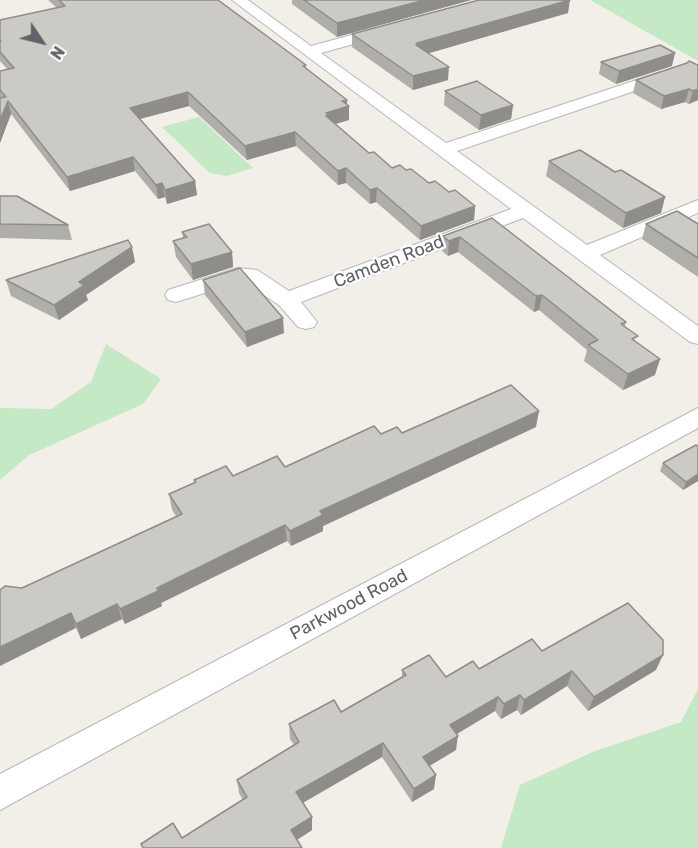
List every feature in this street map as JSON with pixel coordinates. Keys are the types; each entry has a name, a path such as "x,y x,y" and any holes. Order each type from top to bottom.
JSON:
{"street":[{"path":"239,0 698,338"},
{"path":"309,51 395,28"},
{"path":"443,150 677,71"},
{"path":"583,254 698,206"},
{"name":"Camden Road","path":"287,300 525,211"},
{"path":"176,295 238,274 249,275 287,300 306,322"},
{"name":"Parkwood Road","path":"0,793 698,417"}],"green space":[{"path":"590,0 698,0 698,61"},
{"path":"199,117 253,168 227,176 210,173 162,127"},
{"path":"106,344 161,379 143,404 29,455 0,480 0,408 51,409 91,382"},
{"path":"698,689 698,848 501,848 520,785 595,751 681,722"}],"building":[{"path":"59,0 218,0 306,65 303,66 347,100 342,101 349,106 326,113 328,115 326,116 369,153 374,152 392,168 400,165 406,170 411,169 429,183 435,181 449,192 455,190 475,206 421,226 377,188 370,190 346,168 338,171 295,132 245,146 188,92 130,108 195,181 165,190 162,183 156,185 133,157 67,177 8,101 0,120 0,98 6,97 0,90 0,71 14,68 0,52 0,20 65,6"},
{"path":"304,0 425,0 337,23"},
{"path":"479,0 570,0 417,43 416,45 449,67 413,76 352,34"},
{"path":"660,45 675,53 619,71 601,62"},
{"path":"689,61 698,65 698,89 693,91 689,89 664,96 636,80 687,63"},
{"path":"477,81 513,105 481,115 445,91"},
{"path":"580,150 615,172 621,170 665,197 626,213 549,161"},
{"path":"0,196 17,196 68,225 0,224"},
{"path":"677,211 698,224 698,258 646,224"},
{"path":"492,218 626,322 621,324 638,336 632,339 660,359 628,374 588,345 598,340 542,295 536,296 460,237 449,241 443,236"},
{"path":"209,224 232,252 191,264 173,241 187,237 182,232"},
{"path":"128,240 132,247 79,282 84,285 54,305 6,280"},
{"path":"240,268 283,318 245,332 203,280"},
{"path":"511,385 539,411 320,511 323,515 290,531 285,525 157,588 158,591 120,609 117,604 76,624 71,613 0,647 0,590 5,586 22,588 182,514 169,494 196,482 194,480 226,466 233,476 277,456 285,467 374,426 381,434 397,427 402,433"},
{"path":"698,446 698,474 686,482 663,463"},
{"path":"628,603 663,640 663,655 594,697 572,671 524,700 520,695 504,704 498,697 450,725 458,736 423,757 436,775 414,789 383,743 296,792 312,817 291,830 302,848 143,848 141,844 173,823 182,838 247,797 237,780 299,742 289,724 334,700 341,712 406,675 402,670 429,655 446,677 473,661 479,669 532,639 542,651"}]}
